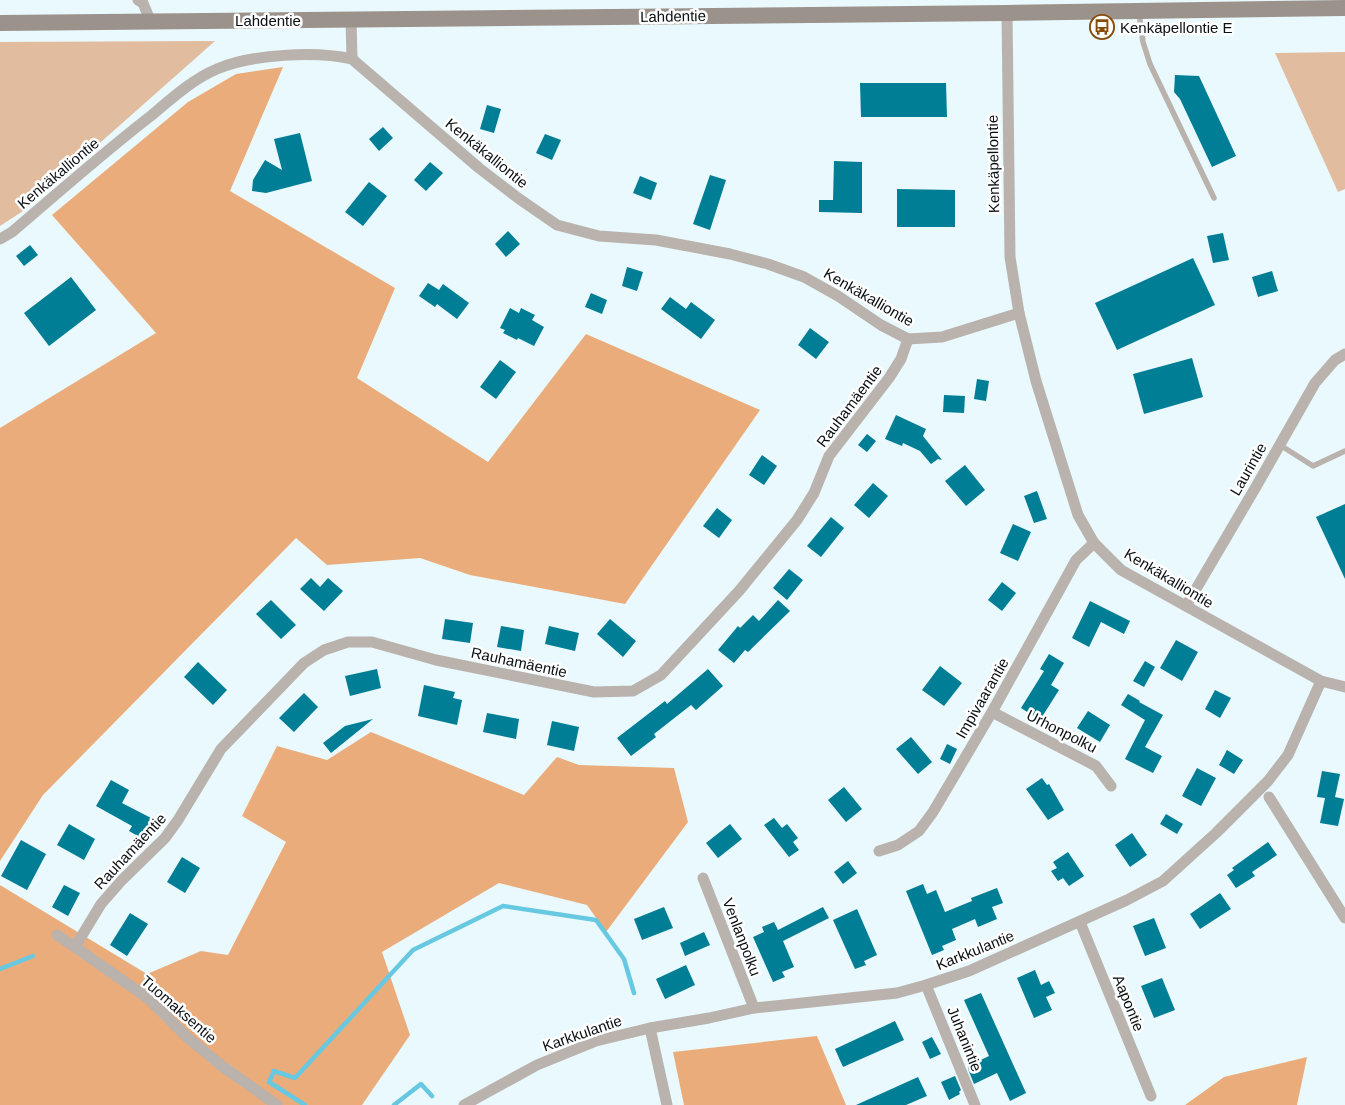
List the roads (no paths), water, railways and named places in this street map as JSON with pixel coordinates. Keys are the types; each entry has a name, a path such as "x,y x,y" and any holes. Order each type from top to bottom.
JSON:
{"main road":[{"name":"Lahdentie","path":"0,23 1345,8"}],"street":[{"path":"138,0 143,3 150,20"},
{"name":"Kenkäpellontie","path":"1007,13 1010,257 1019,313"},
{"path":"351,19 352,59"},
{"name":"Kenkäkalliontie","path":"0,239 12,232 134,128 185,88 216,70 238,62 280,57 332,55 352,59 479,168 557,225 599,236 656,240 730,254 768,264 804,277 838,296 881,325 908,339 942,337 1019,313 1036,381 1078,515 1094,543 1121,570 1321,682 1345,687"},
{"name":"Rauhamäentie","path":"75,947 101,904 122,880 165,838 221,749 304,663 324,650 348,642 372,642 436,660 594,692 633,691 661,675 739,591 797,520 814,493 829,456 889,378 901,359 908,339"},
{"name":"Laurintie","path":"1186,606 1315,383 1335,360 1345,354"},
{"name":"Impivaarantie","path":"880,851 898,845 919,831 948,787 992,712 1076,560 1094,543"},
{"name":"Karkkulantie","path":"464,1105 537,1065 596,1041 650,1028 754,1008 897,993 969,971 1080,922 1163,881 1216,833 1268,781 1288,755 1321,682"},
{"name":"Urhonpolku","path":"992,712 1096,766 1111,786"},
{"path":"1269,797 1345,918"},
{"name":"Venlanpolku","path":"703,878 754,1008"},
{"name":"Aapontie","path":"1080,922 1151,1096"},
{"name":"Tuomaksentie","path":"57,935 148,999 187,1037 222,1066 277,1105"},
{"name":"Juhanintie","path":"926,985 975,1105"},
{"path":"650,1028 667,1105"}],"lane":[{"path":"1139,10 1143,42 1150,64 1214,198"},
{"path":"1280,445 1312,466 1345,451"}],"waterway":[{"path":"305,1105 269,1082 274,1071 295,1078 413,950 503,906 596,920 624,959 634,993"},
{"path":"0,969 33,956"},
{"path":"394,1105 421,1084 432,1096"}],"place":[{"name":"Kenkäpellontie E","path":"1102,27"}]}
